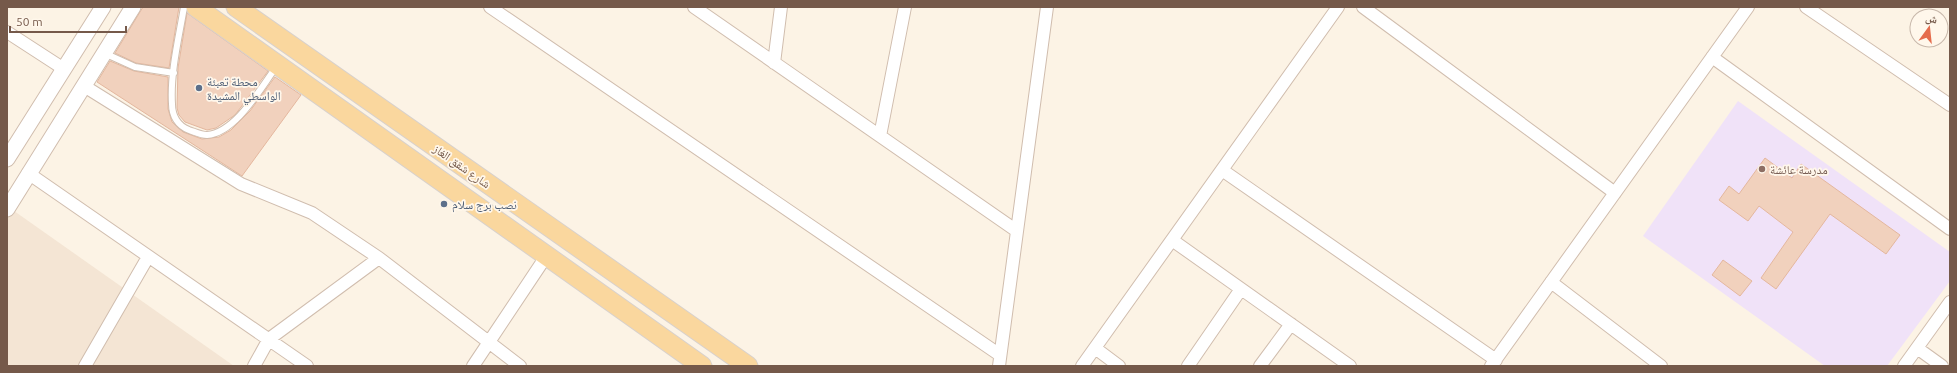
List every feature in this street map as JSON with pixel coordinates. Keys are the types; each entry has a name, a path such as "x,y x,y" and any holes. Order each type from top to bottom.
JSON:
{"main road":[{"name":"شارع شقق الغاز","path":"196,7 702,366"},
{"name":"شارع شقق الغاز","path":"236,7 748,366"},
{"path":"672,345 688,324"}],"street":[{"path":"7,159 103,7"},
{"path":"7,209 28,173 133,7"},
{"path":"490,7 1000,360 1047,7"},
{"path":"694,7 1017,231"},
{"path":"774,63 781,7"},
{"path":"880,136 905,7"},
{"path":"1082,366 1338,7"},
{"path":"1363,7 1615,193"},
{"path":"1222,170 1493,363 1748,7"},
{"path":"1806,7 1950,105"},
{"path":"7,32 64,69"},
{"path":"1712,57 1950,229"},
{"path":"84,86 241,184 312,213 379,258 520,366"},
{"path":"28,173 307,366"},
{"path":"1172,240 1291,324 1343,364"},
{"path":"473,366 547,255"},
{"path":"86,366 148,257"},
{"path":"254,366 269,340 379,258"},
{"path":"1552,282 1661,366"},
{"path":"1188,366 1241,289"},
{"path":"1904,366 1950,302"},
{"path":"1260,366 1291,324"},
{"path":"1095,348 1120,366"},
{"path":"1917,348 1942,366"}],"lane":[{"path":"184,7 174,73 172,104 176,122 186,129 207,135 222,130 238,119 278,64"},
{"path":"104,53 134,67 174,73"}],"shaded area":[{"name":"مدرسة عائشة","path":"1738,101 1950,252 1950,281 1887,366 1825,366 1643,236"},
{"path":"7,206 234,366 7,366"}],"building":[{"path":"143,7 179,7 169,68 136,63 115,53"},
{"path":"187,13 268,71 235,115 216,128 207,130 185,122 179,115 177,108 178,68"},
{"path":"110,61 134,71 168,77 168,109 172,122 183,132 202,139 219,137 231,130 250,111 275,77 301,95 242,176 97,82"},
{"path":"1765,158 1792,178 1801,164 1900,235 1886,254 1830,214 1776,289 1761,278 1793,232 1759,206 1748,221 1719,200 1729,186 1739,194"},
{"path":"1723,260 1752,281 1740,296 1712,275"}],"place":[{"name":"محطة تعبئة الواسطي المشيدة","path":"199,88"},
{"name":"مدرسة عائشة","path":"1762,169"},
{"name":"نصب برج سلام","path":"444,204"}]}
